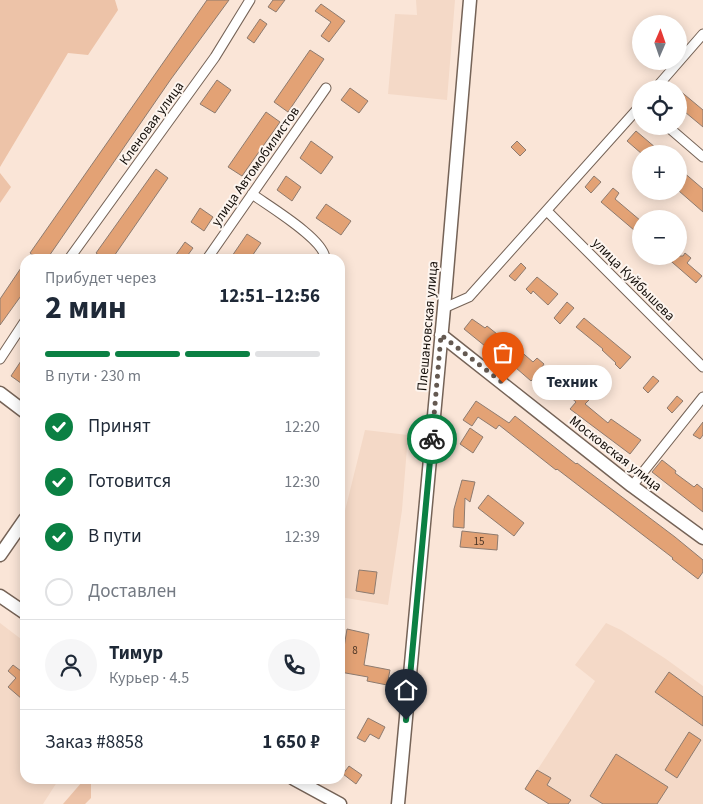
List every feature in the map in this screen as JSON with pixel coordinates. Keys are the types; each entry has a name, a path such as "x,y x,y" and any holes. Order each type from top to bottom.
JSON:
{"main road":[{"name":"Плешановская улица","path":"398,804 444,308 470,0"},
{"name":"Московская улица","path":"441,335 632,486 703,538"},
{"path":"0,393 20,408"},
{"path":"0,555 20,526"},
{"path":"0,596 20,610"},
{"path":"303,784 340,804"}],"street":[{"name":"Кленовая улица","path":"73,254 209,65 250,0"},
{"path":"663,80 703,34"},
{"name":"улица Автомобилистов","path":"210,254 326,88"},
{"path":"444,308 469,297 632,115"},
{"path":"677,135 703,157"},
{"path":"252,194 305,232 325,254"},
{"name":"улица Куйбышева","path":"547,211 703,367"},
{"path":"0,359 20,329"},
{"path":"632,486 703,397"}],"shaded area":[{"path":"0,0 115,0 118,10 88,55 68,53 0,167"},
{"path":"416,0 455,0 447,100 388,94 395,14 417,15"},
{"path":"0,173 11,187 0,203"},
{"path":"365,430 408,435 402,510 388,605 345,598 345,511"},
{"path":"0,623 20,638 20,784 56,784 43,804 0,804"},
{"path":"606,623 621,630 666,659 703,686 703,804 548,804 525,789 595,681 575,665"},
{"path":"80,784 91,784 91,798 85,804 63,804"}],"building":[{"path":"207,0 229,0 171,79 50,254 30,253"},
{"path":"273,0 285,0 276,12 268,7"},
{"path":"321,4 345,21 329,42 321,36 331,22 315,11"},
{"path":"260,19 267,24 254,43 247,38"},
{"path":"310,50 324,59 288,112 274,102"},
{"path":"217,80 231,90 215,113 200,104"},
{"path":"350,88 368,101 359,113 341,100"},
{"path":"687,97 703,110 703,127 687,114"},
{"path":"266,112 280,122 242,176 228,167"},
{"path":"632,135 641,135 652,145 632,145 627,141"},
{"path":"311,141 333,157 321,174 300,158"},
{"path":"517,141 526,150 520,156 511,147"},
{"path":"156,169 168,178 115,254 96,253"},
{"path":"687,175 703,189 703,212 687,198"},
{"path":"286,176 301,187 292,201 277,190"},
{"path":"594,176 601,182 591,193 585,187"},
{"path":"613,188 619,193 615,199 632,213 632,228 601,202"},
{"path":"326,204 351,221 341,235 316,218"},
{"path":"200,208 213,217 204,231 191,222"},
{"path":"247,234 261,243 253,254 233,254"},
{"path":"185,242 193,248 189,254 177,254"},
{"path":"687,255 691,258 687,263"},
{"path":"521,263 526,268 515,281 509,276"},
{"path":"687,263 702,276 696,283 675,265 687,265"},
{"path":"20,269 20,297 0,325 0,299"},
{"path":"537,277 558,294 548,305 533,291 531,294 526,289"},
{"path":"567,302 574,308 560,324 554,318"},
{"path":"584,318 631,357 620,369 603,349 576,327"},
{"path":"472,319 485,328 487,326 502,338 503,336 533,362 537,358 544,364 542,367 557,381 547,392 533,379 531,381 508,361 464,329"},
{"path":"20,362 20,382 11,376"},
{"path":"572,375 582,383 576,390 589,400 585,404 608,423 611,419 641,440 630,454 570,409 576,402 560,388"},
{"path":"653,376 659,381 648,393 643,388"},
{"path":"677,396 683,401 672,413 667,408"},
{"path":"476,401 509,423 515,416 675,537 703,560 703,572 698,579 499,425 496,429 478,417 472,426 463,420"},
{"path":"703,422 703,435 700,439 693,435"},
{"path":"470,428 483,437 473,453 460,444"},
{"path":"662,460 676,471 675,473 694,487 697,484 703,489 703,512 652,472"},
{"path":"462,480 475,482 470,502 465,498 464,528 453,527 454,509"},
{"path":"488,495 524,523 514,536 478,508"},
{"path":"462,531 498,535 497,550 460,547"},
{"path":"359,570 377,572 374,594 356,591"},
{"path":"347,629 369,634 364,665 390,670 387,685 367,681 368,677 345,673"},
{"path":"13,665 20,670 20,697 8,687 16,678 8,671"},
{"path":"669,672 703,697 703,726 655,692"},
{"path":"368,718 385,727 379,739 370,734 365,742 357,738"},
{"path":"689,732 701,740 677,778 665,770"},
{"path":"616,754 668,787 657,804 603,804 590,796"},
{"path":"349,766 362,775 356,784 345,776 345,771"},
{"path":"537,770 551,778 547,785 571,800 568,804 549,804 525,789"}],"way so far":[{"path":"432,439 441,335 503,383"}],"place":[{"name":"Техник","path":"503,383"}],"route":[{"path":"406,720 432,439"}]}
